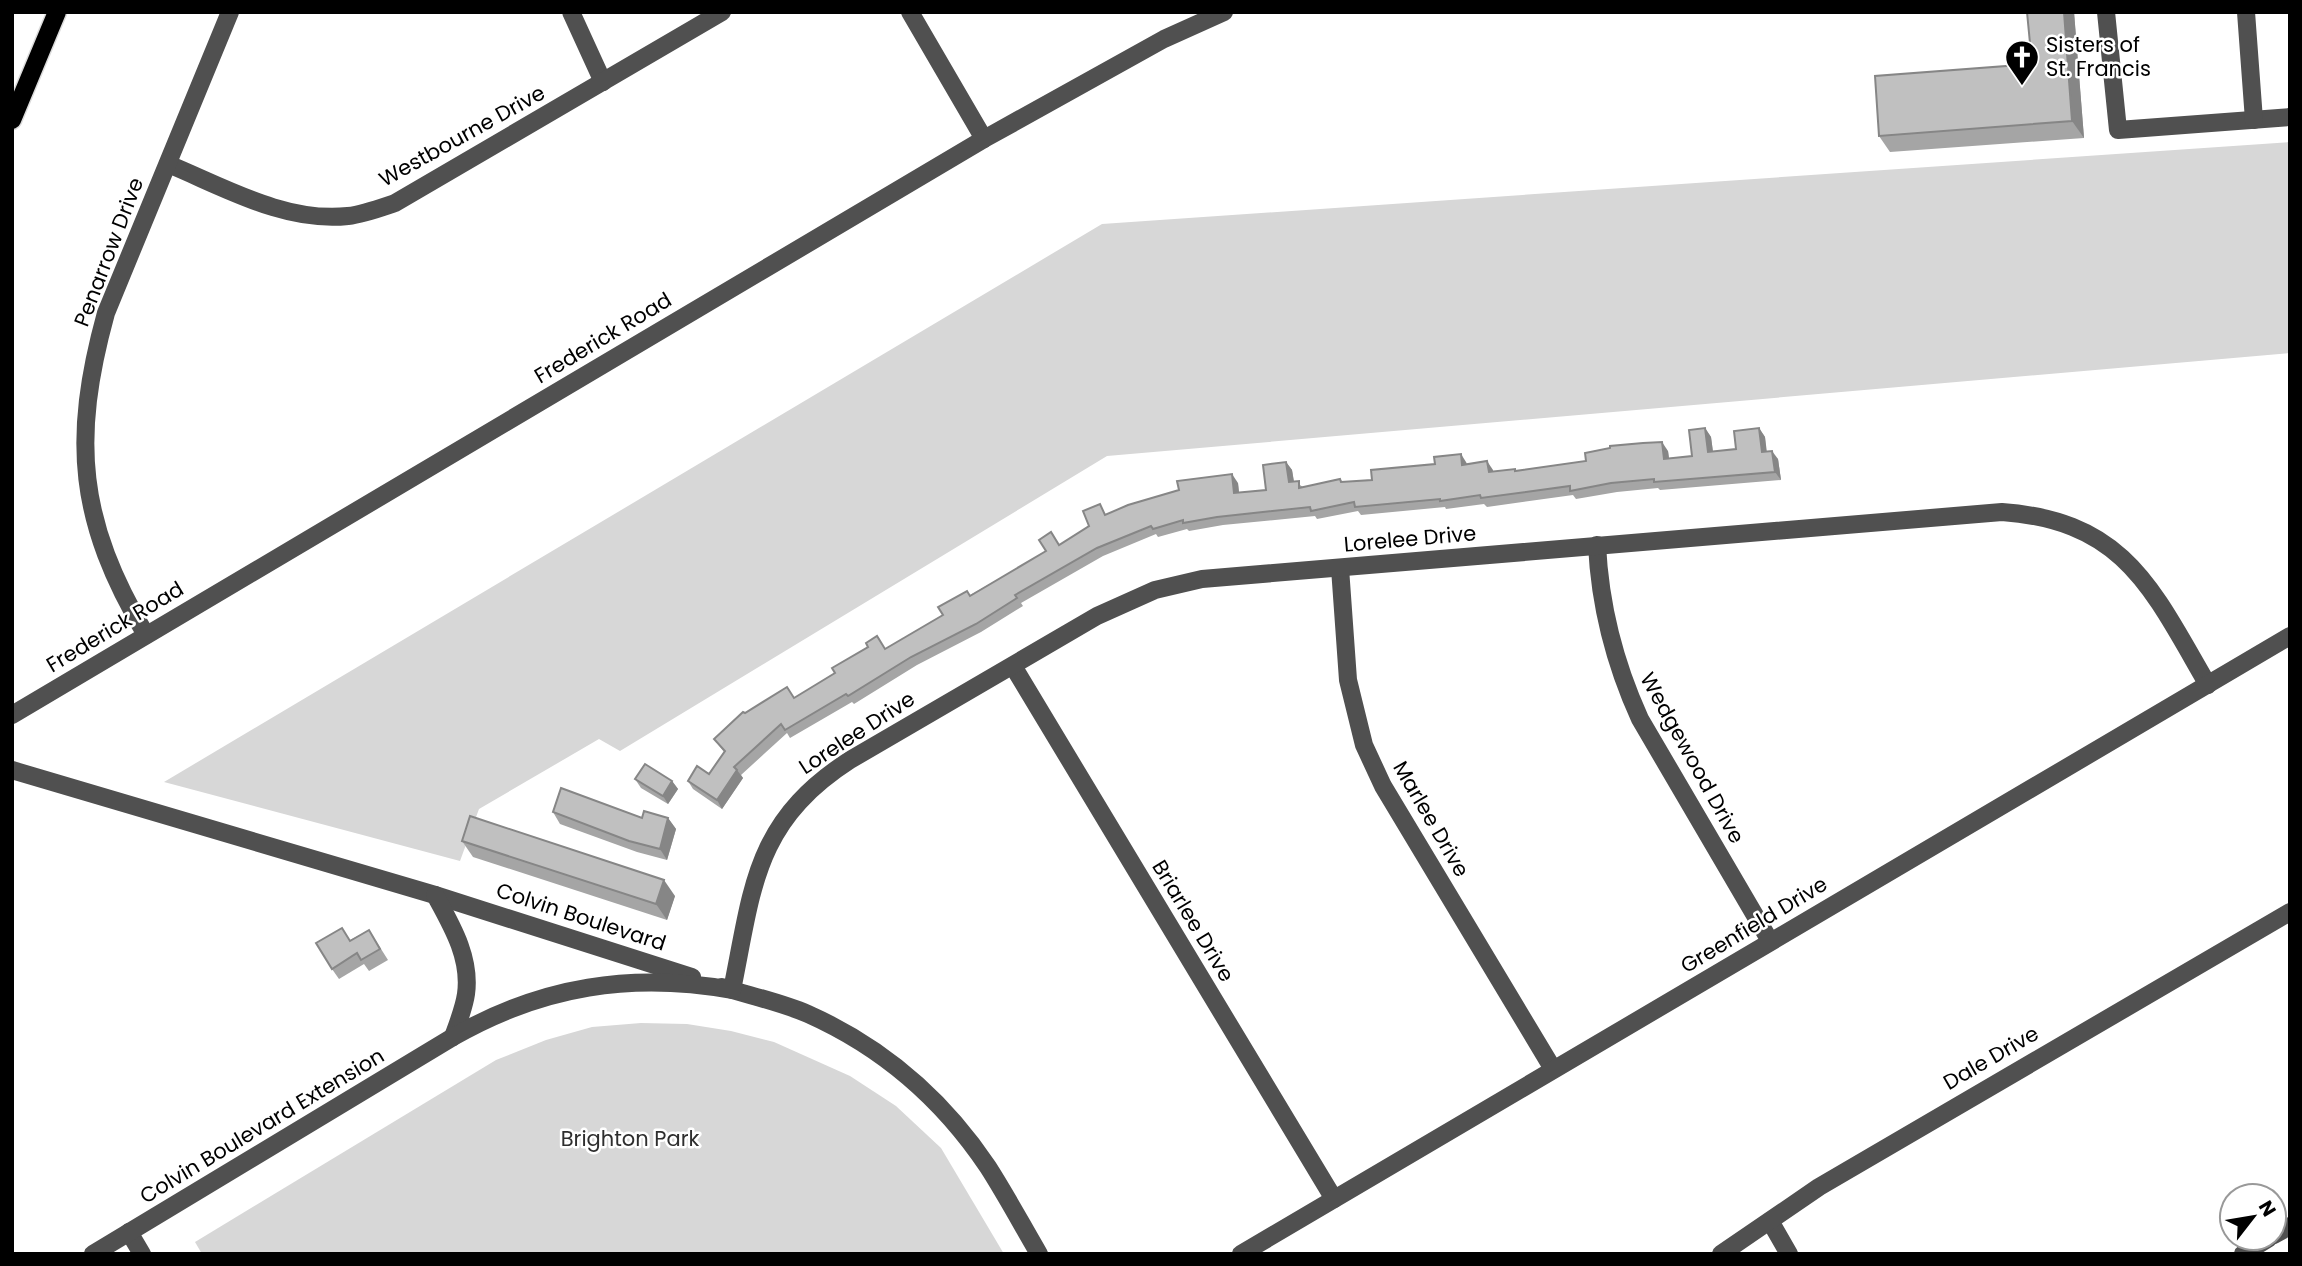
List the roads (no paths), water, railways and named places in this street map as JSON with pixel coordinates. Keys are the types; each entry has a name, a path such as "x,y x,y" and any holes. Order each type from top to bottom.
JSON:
{"main road":[{"path":"12,120 57,12"}],"street":[{"name":"Penarrow Drive","path":"146,635 124,599 102,546 90,502 85,469 85,440 91,376 106,313 230,12"},
{"path":"571,12 604,82"},
{"name":"Westbourne Drive","path":"168,164 294,213 321,217 348,216 395,203 722,12"},
{"path":"909,12 984,139"},
{"name":"Frederick Road","path":"12,715 984,139 1164,39 1224,12"},
{"path":"2106,12 2118,130 2290,117"},
{"path":"2246,12 2254,120"},
{"name":"Lorelee Drive","path":"732,990 754,885 773,835 797,802 827,775 1097,616 1155,590 1202,579 2002,512 2028,514 2059,521 2089,534 2126,561 2144,579 2159,601 2208,685"},
{"name":"Wedgewood Drive","path":"1597,545 1603,609 1624,684 1640,719 1770,941"},
{"name":"Marlee Drive","path":"1340,568 1348,680 1364,745 1382,786 1553,1069"},
{"name":"Greenfield Drive","path":"1241,1254 2290,636"},
{"name":"Briarlee Drive","path":"1013,666 1334,1199"},
{"name":"Colvin Boulevard","path":"12,770 435,895 794,1009 841,1030 908,1076 938,1104 988,1167 1039,1254"},
{"path":"435,895 453,928 466,962 466,995 453,1037"},
{"name":"Dale Drive","path":"1721,1254 1819,1187 2289,913"},
{"name":"Colvin Boulevard Extension","path":"93,1254 453,1037 508,1009 546,996 625,982 666,982 732,990"},
{"path":"1770,1221 1789,1254"},
{"path":"129,1232 142,1254"}],"place":[{"name":"Sisters of St. Francis","path":"2022,87"}],"park label":[{"name":"Brighton Park","path":"630,1139"}]}
